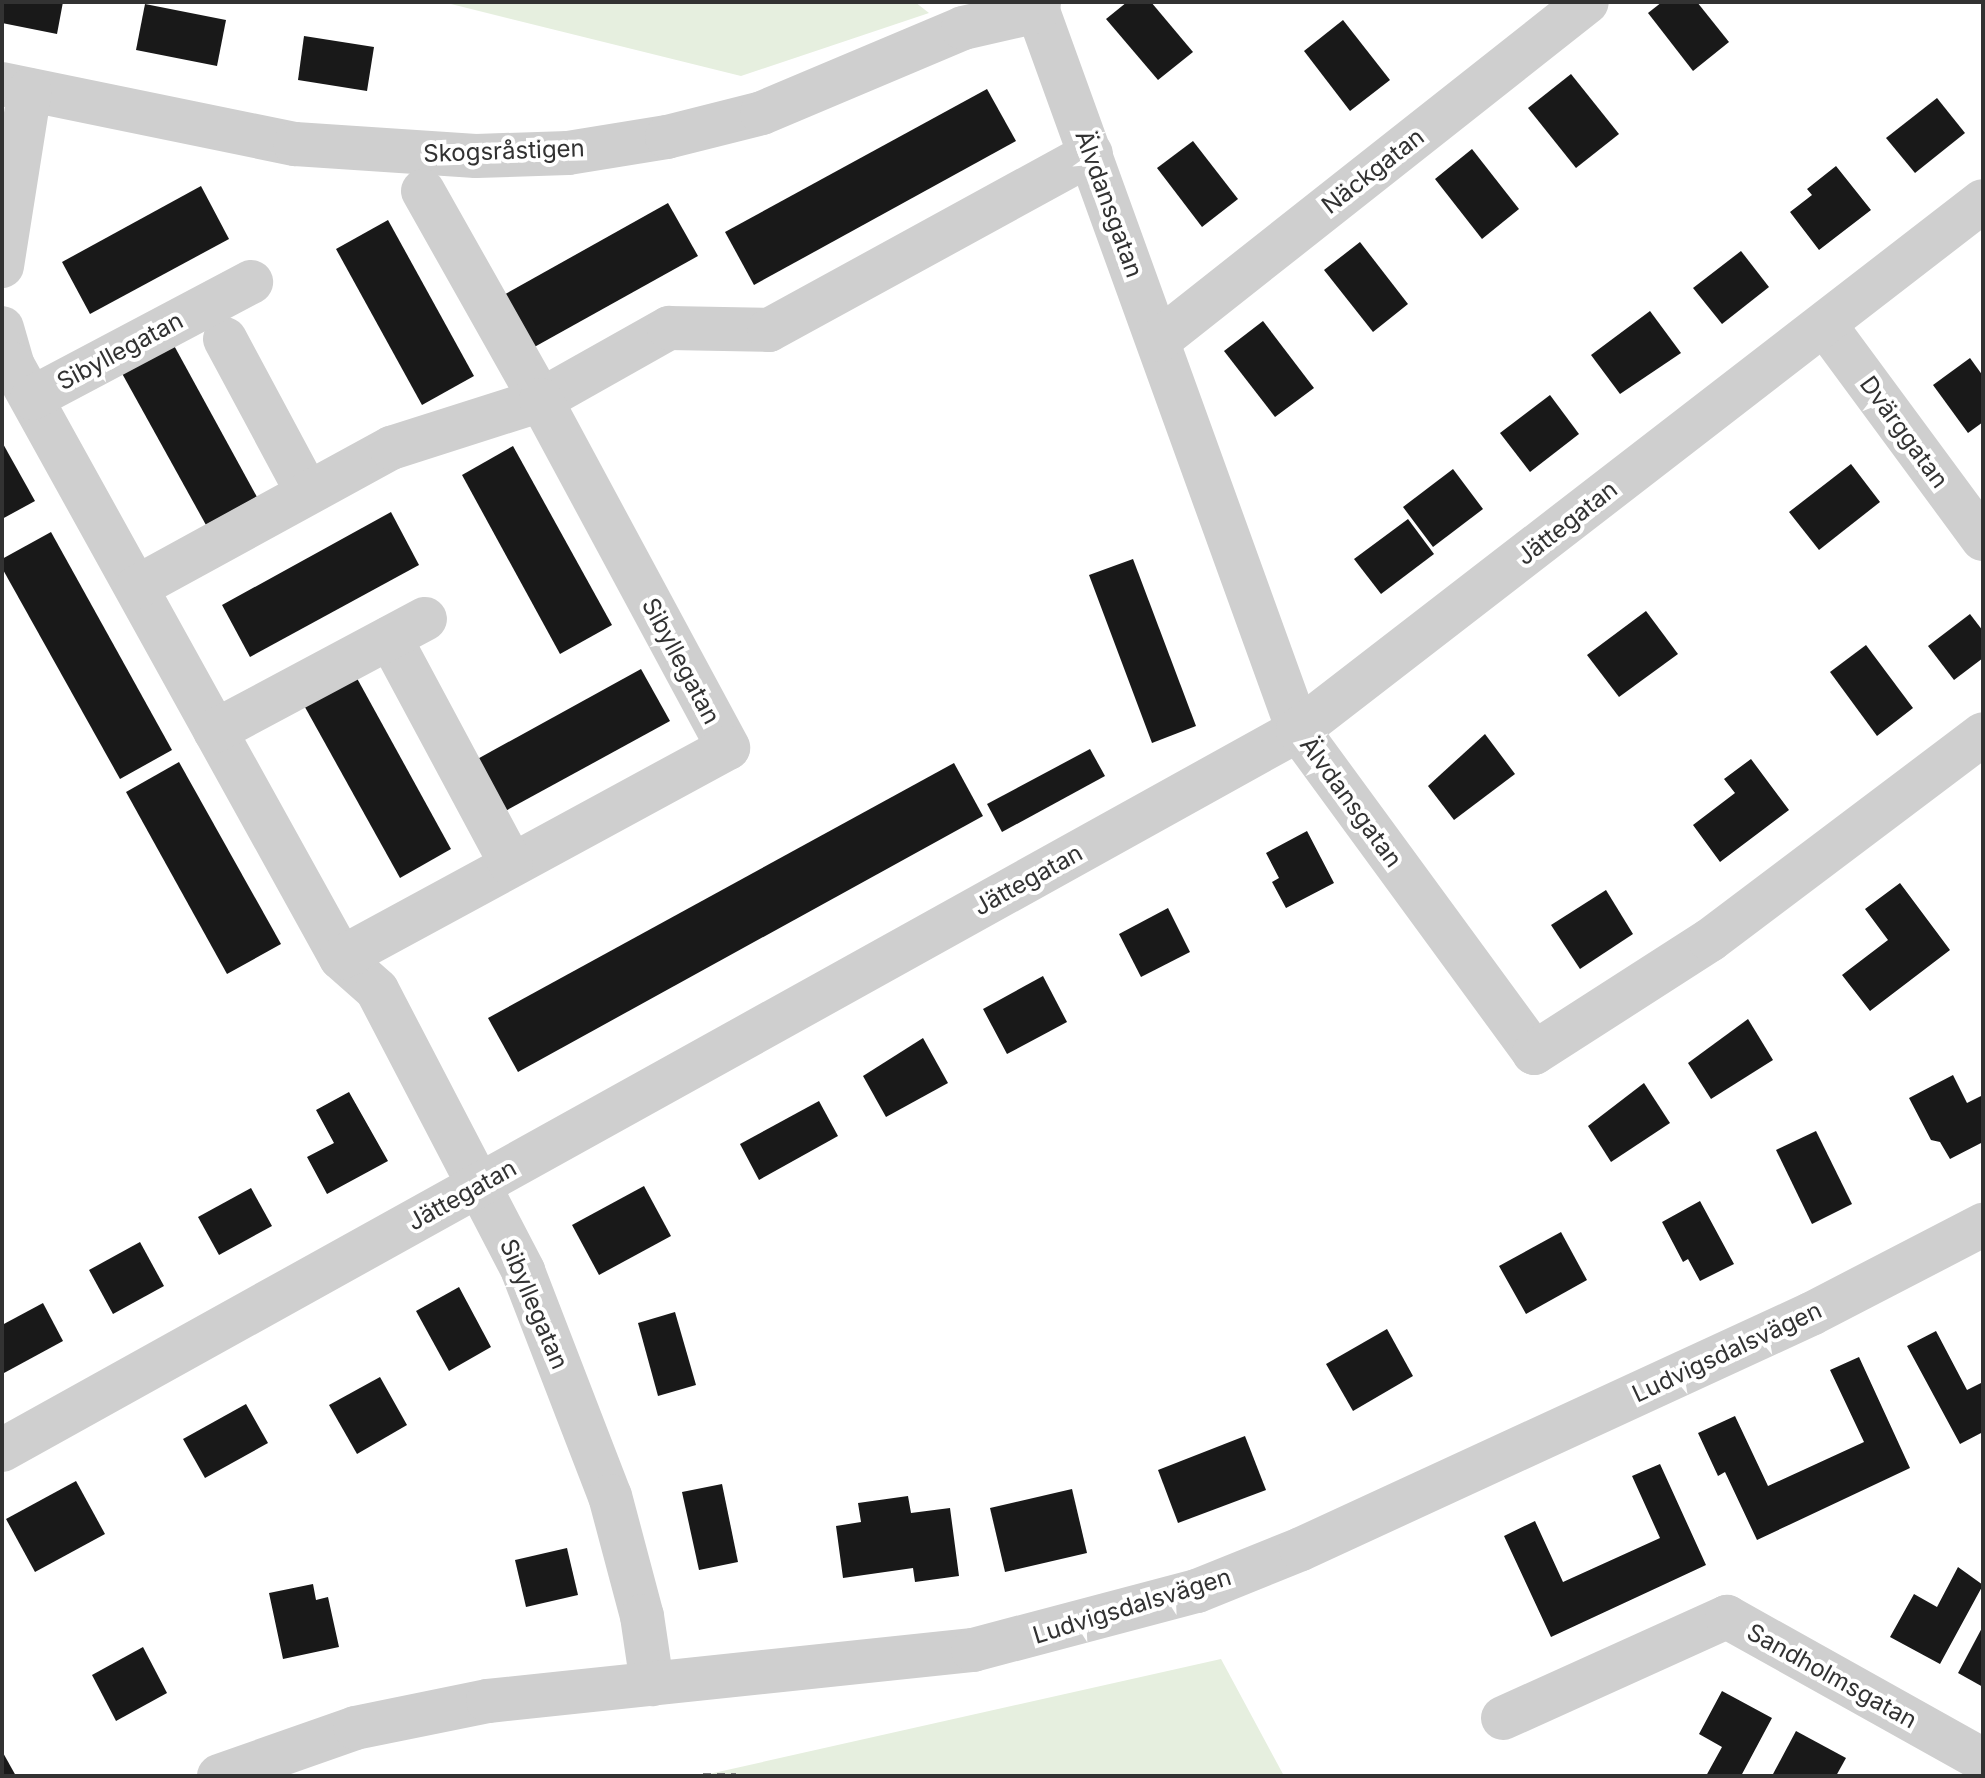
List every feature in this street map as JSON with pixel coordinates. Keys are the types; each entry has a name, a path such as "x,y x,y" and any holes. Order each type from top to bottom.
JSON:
{"street":[{"name":"Näckgatan","path":"1159,340 1587,2"},
{"name":"Älvdansgatan","path":"1038,7 1298,730 1534,1053 1710,940 1983,734"},
{"name":"Skogsråstigen","path":"16,87 295,144 476,156 568,153 667,137 762,113 963,28 1038,7"},
{"path":"2,266 16,87"},
{"path":"137,587 391,448 541,400 669,328 769,330 1091,154"},
{"name":"Sibyllegatan","path":"341,958 728,748 541,400 423,191"},
{"name":"Jättegatan","path":"2,1450 1298,730 1983,201"},
{"name":"Sibyllegatan","path":"32,398 251,282"},
{"name":"Dvärggatan","path":"1825,325 1983,539"},
{"name":"Sibyllegatan","path":"2,328 12,364 341,958 377,990 523,1271 610,1496 642,1616 652,1684"},
{"path":"225,339 307,492"},
{"path":"215,731 407,628 511,864"},
{"name":"Ludvigsdalsvägen","path":"219,1776 355,1728 488,1701 973,1650 1197,1591 1301,1549 1811,1314 1983,1225"},
{"name":"Sandholmsgatan","path":"1503,1718 1727,1617 1983,1760"}],"green space":[{"path":"443,2 915,2 929,13 741,76"},
{"path":"1221,1659 1284,1776 700,1776"}],"building":[{"path":"2,2 63,2 57,34 2,23"},
{"path":"1127,2 1151,2 1193,52 1158,80 1106,19"},
{"path":"1662,2 1697,2 1729,42 1693,71 1648,13"},
{"path":"145,4 226,20 217,66 136,50"},
{"path":"1343,20 1390,80 1350,111 1304,51"},
{"path":"304,36 374,47 367,91 298,80"},
{"path":"1571,74 1619,134 1576,168 1528,108"},
{"path":"987,89 1016,141 754,285 725,232"},
{"path":"1937,98 1965,133 1915,173 1886,138"},
{"path":"1193,141 1238,199 1202,227 1157,168"},
{"path":"1472,149 1519,209 1482,239 1435,179"},
{"path":"1836,166 1871,210 1819,250 1790,212 1812,195 1807,189"},
{"path":"201,186 229,239 90,314 62,262"},
{"path":"668,203 698,256 529,350 500,297"},
{"path":"388,220 474,376 422,405 336,249"},
{"path":"1360,242 1408,304 1373,332 1324,270"},
{"path":"1741,251 1769,287 1722,324 1693,288"},
{"path":"1650,311 1681,353 1620,394 1591,355"},
{"path":"1263,321 1314,388 1275,417 1224,351"},
{"path":"171,340 257,497 206,525 119,368"},
{"path":"1970,358 1983,376 1983,422 1968,433 1933,385"},
{"path":"1550,395 1579,434 1530,472 1500,433"},
{"path":"2,442 35,501 2,519"},
{"path":"513,446 612,625 560,654 462,475"},
{"path":"1851,464 1880,502 1819,550 1789,512"},
{"path":"1453,469 1483,509 1433,547 1403,507"},
{"path":"391,512 419,565 250,657 222,605"},
{"path":"1408,519 1434,554 1381,594 1354,559"},
{"path":"51,532 172,750 120,779 2,568 2,559"},
{"path":"1133,559 1196,726 1152,743 1089,575"},
{"path":"1646,611 1678,654 1619,697 1587,655"},
{"path":"1970,614 1983,631 1983,658 1954,680 1928,646"},
{"path":"1866,645 1913,708 1877,736 1830,672"},
{"path":"641,669 670,721 500,814 472,762"},
{"path":"353,671 451,849 400,878 301,700"},
{"path":"1485,734 1515,774 1454,820 1428,786"},
{"path":"1090,749 1105,776 1002,832 987,804"},
{"path":"1751,759 1789,810 1720,862 1693,825 1735,793 1724,779"},
{"path":"179,762 281,944 227,974 126,792"},
{"path":"954,763 983,816 518,1072 488,1018"},
{"path":"1307,831 1334,883 1286,908 1272,882 1279,878 1266,853"},
{"path":"1900,883 1950,950 1870,1011 1842,975 1888,940 1865,909"},
{"path":"1606,890 1633,934 1580,969 1551,925"},
{"path":"1168,908 1190,952 1141,977 1119,934"},
{"path":"1043,976 1067,1022 1007,1054 983,1009"},
{"path":"1748,1019 1773,1060 1711,1099 1688,1063"},
{"path":"923,1038 948,1083 886,1117 863,1076"},
{"path":"1953,1075 1967,1103 1983,1095 1983,1142 1950,1159 1940,1142 1931,1140 1909,1098"},
{"path":"1644,1083 1670,1123 1611,1162 1588,1126"},
{"path":"349,1092 388,1161 327,1194 307,1157 334,1143 316,1110"},
{"path":"819,1101 838,1136 759,1180 740,1144"},
{"path":"1816,1131 1852,1204 1812,1224 1776,1150"},
{"path":"644,1186 671,1236 599,1275 572,1225"},
{"path":"251,1188 272,1226 219,1255 198,1217"},
{"path":"1700,1201 1734,1264 1700,1281 1688,1259 1683,1262 1662,1222"},
{"path":"1561,1232 1587,1280 1526,1314 1499,1266"},
{"path":"140,1242 164,1286 113,1314 89,1270"},
{"path":"459,1287 491,1347 449,1371 416,1311"},
{"path":"43,1303 63,1341 4,1373 2,1325"},
{"path":"675,1312 696,1385 658,1396 638,1323"},
{"path":"1387,1329 1413,1376 1353,1411 1326,1364"},
{"path":"1936,1331 1967,1390 1983,1382 1983,1432 1960,1444 1907,1346"},
{"path":"1859,1357 1910,1468 1757,1540 1725,1472 1718,1476 1698,1433 1735,1416 1768,1486 1864,1442 1830,1370"},
{"path":"380,1377 407,1425 357,1454 329,1405"},
{"path":"246,1404 268,1443 205,1478 183,1439"},
{"path":"1245,1436 1266,1490 1178,1523 1158,1470"},
{"path":"1660,1464 1706,1565 1551,1637 1504,1536 1535,1521 1563,1582 1660,1538 1632,1476"},
{"path":"76,1481 105,1534 35,1572 6,1519"},
{"path":"722,1484 738,1562 699,1570 682,1492"},
{"path":"1072,1489 1087,1553 1005,1572 990,1508"},
{"path":"908,1496 911,1513 950,1508 959,1576 915,1582 913,1568 843,1578 836,1526 861,1522 858,1503"},
{"path":"567,1548 578,1595 526,1607 515,1560"},
{"path":"1958,1567 1983,1585 1940,1664 1890,1637 1914,1594 1937,1607"},
{"path":"313,1584 316,1600 328,1597 339,1647 283,1659 269,1593"},
{"path":"1983,1626 1983,1687 1958,1673"},
{"path":"143,1647 167,1693 116,1721 92,1675"},
{"path":"1722,1691 1772,1718 1741,1776 1706,1776 1722,1747 1699,1734"},
{"path":"1796,1731 1846,1758 1836,1776 1773,1774"},
{"path":"2,1751 16,1776 2,1776"}],"railway":[{"path":"703,1776 736,1776"}]}
